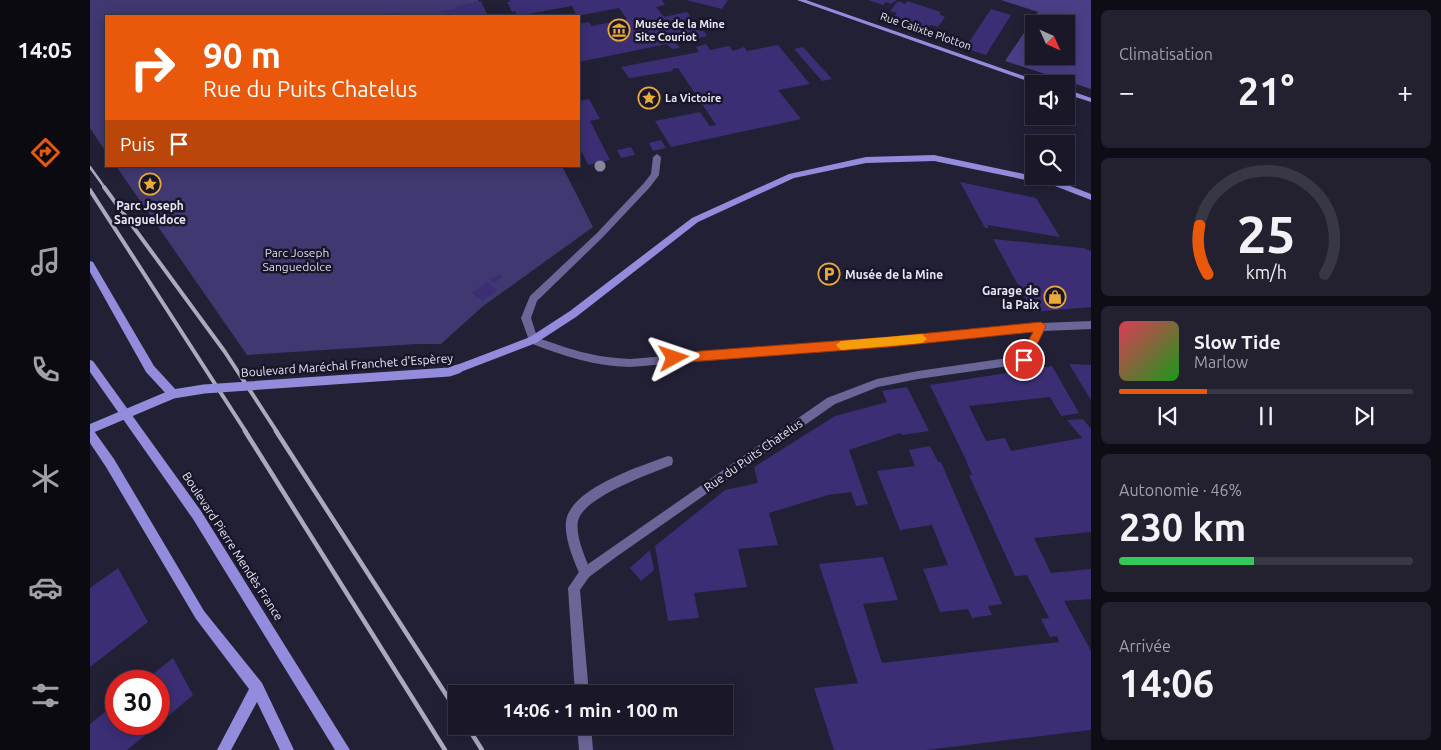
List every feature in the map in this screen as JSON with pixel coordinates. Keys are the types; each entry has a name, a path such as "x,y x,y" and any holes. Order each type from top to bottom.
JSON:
{"main road":[{"name":"Rue Calixte Plotton","path":"800,0 1025,77"},
{"path":"1075,94 1091,100"},
{"name":"Boulevard Maréchal Franchet d'Espèrey","path":"90,429 173,394 257,384 449,372 458,369 533,340 573,314 695,220 792,176 866,160 934,158 1057,184 1091,197"},
{"path":"90,264 150,369 173,394"},
{"name":"Boulevard Pierre Mendès France","path":"90,364 197,515 343,750"},
{"path":"90,434 110,464 200,615 257,688 287,750"},
{"path":"224,750 257,688"}],"street":[{"path":"656,157 655,175 647,185 607,228 533,299 526,318 533,340 572,356 600,362 630,363 889,342 1041,326 1091,325"},
{"name":"Rue du Puits Chatelus","path":"581,685 574,588 585,573 831,401 877,384 918,375 1024,360 1041,326"},
{"path":"585,573 572,533 572,518 582,503 601,491 668,461"},
{"path":"585,735 586,750"}],"green space":[{"path":"90,0 478,0 486,15 105,15 105,150 90,128"},
{"name":"Parc Joseph Sanguedolce","path":"117,167 563,167 593,227 482,307 441,344 247,355"}],"shaded area":[{"path":"1001,0 1091,0 1091,89 1075,84 1075,75 1048,75 1005,61 1025,31 1025,65 1075,65 1075,15 1036,15 1038,12"}],"building":[{"path":"509,0 662,0 665,5 656,7 664,17 687,12 707,36 676,43 680,48 672,49 667,44 580,62 580,24 589,22 592,26 627,19 619,8 580,15 576,15 572,6 517,15 515,11 512,12 507,2 511,2"},
{"path":"686,0 728,0 722,9"},
{"path":"868,0 897,0 891,4 886,2 883,5"},
{"path":"481,1 488,15 442,15 440,11 457,8 456,6"},
{"path":"898,1 905,4 907,1 941,12 939,14 945,17 938,27 931,25 928,28 894,17 897,13 890,11"},
{"path":"991,9 1011,15 986,55 965,48"},
{"path":"399,12 400,15 378,15"},
{"path":"706,44 710,50 729,46 733,51 744,47 747,51 778,45 810,84 778,90 801,119 671,147 655,121 700,112 710,126 716,125 678,68 672,69 673,71 629,78 621,67 699,52 696,47"},
{"path":"803,47 832,79 822,81 794,49"},
{"path":"589,99 600,119 590,121 610,160 588,165 580,148 580,101"},
{"path":"661,140 666,148 653,151 649,143"},
{"path":"631,147 635,155 621,158 617,150"},
{"path":"960,182 1036,198 1060,237 987,225 989,228 985,228"},
{"path":"993,239 1083,248 1091,251 1091,307 1033,312"},
{"path":"499,274 503,277 494,283 490,280"},
{"path":"487,282 497,290 483,301 472,293"},
{"path":"1069,364 1091,365 1091,400"},
{"path":"1052,366 1079,413 1061,416 1050,397 969,406 986,441 1005,438 1011,451 1082,438 1067,420 1083,419 1091,429 1091,532 1034,538 1051,573 1091,569 1091,599 1064,601 1091,651 1091,730 926,750 834,750 814,688 858,683 819,564 883,557 898,600 863,604 882,663 1059,642 1057,636 1050,637 1041,619 1049,618 1027,575 1015,576 969,475 972,475 965,458 930,385"},
{"path":"907,387 929,431 902,435 900,433 849,450 868,504 856,506 851,492 828,495 769,513 778,545 738,549 747,587 694,593 699,618 668,621 655,546 725,490 758,483 754,467 835,416 887,402 882,391"},
{"path":"930,446 938,462 941,462 1002,604 988,606 992,615 972,618 968,609 940,612 923,569 948,565 932,525 900,530 877,471 915,466 909,450"},
{"path":"650,550 654,570 641,581 630,568"},
{"path":"118,568 148,622 90,667 90,588"},
{"path":"173,658 193,695 170,715 170,670 158,670"},
{"path":"105,712 105,735 145,735 127,750 90,750 90,724"}],"railway":[{"path":"90,167 105,188"},
{"path":"104,187 225,352 277,432"},
{"path":"90,190 246,432"},
{"path":"245,431 445,750"},
{"path":"276,431 448,698"},
{"path":"473,735 482,750"}],"slow traffic":[{"path":"841,345 922,339"}],"place":[{"name":"Musée de la Mine Site Couriot","path":"619,30"},
{"name":"La Victoire","path":"649,98"},
{"name":"Parc Joseph Sangueldoce","path":"150,184"},
{"name":"Musée de la Mine","path":"829,274"},
{"name":"Garage de la Paix","path":"1055,297"}],"route":[{"path":"674,358 889,342 1041,326 1024,360"}]}
